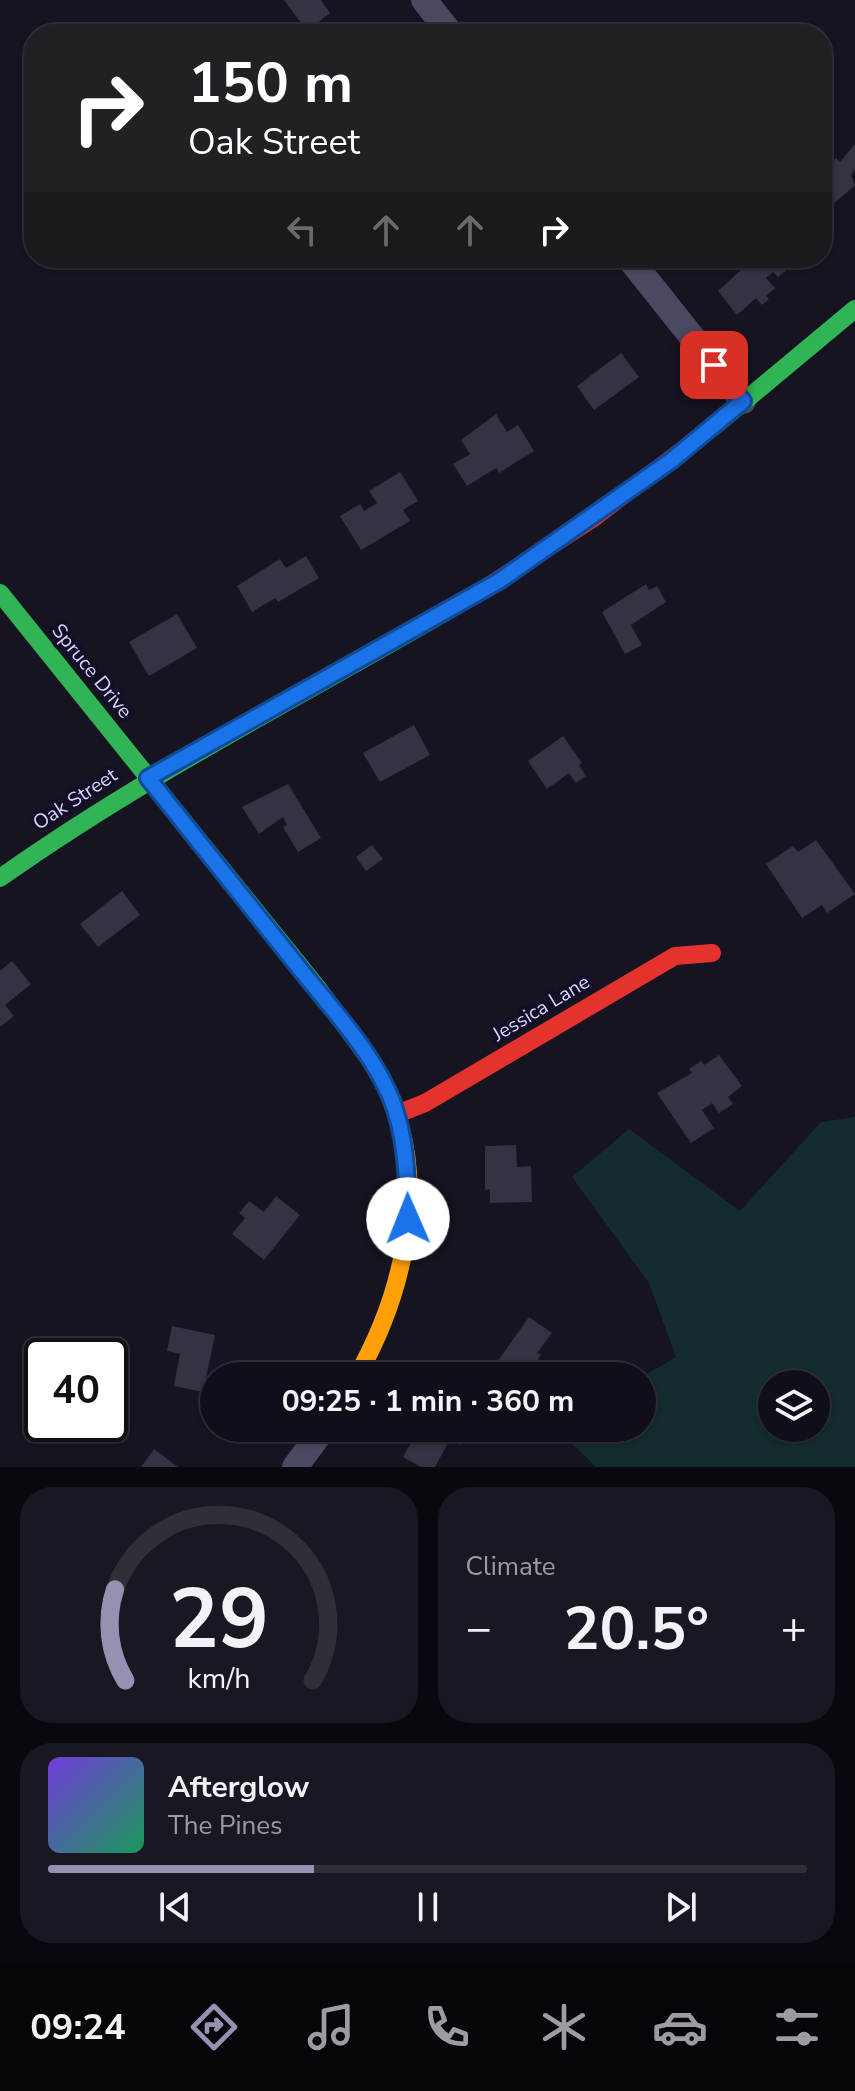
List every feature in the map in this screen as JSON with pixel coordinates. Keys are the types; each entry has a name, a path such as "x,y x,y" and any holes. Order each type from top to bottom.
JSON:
{"street":[{"path":"424,0 443,24"},
{"path":"637,268 743,401"},
{"name":"Oak Street","path":"0,878 148,778 499,581 672,460 855,309"},
{"name":"Spruce Drive","path":"0,593 326,1002 377,1072 397,1114 407,1164 408,1205 397,1290 374,1350 366,1362"},
{"name":"Jessica Lane","path":"397,1114 425,1103 675,956 712,953"},
{"path":"295,1467 314,1442"}],"green space":[{"path":"855,1117 855,1467 596,1467 570,1442 656,1442 656,1369 676,1357 649,1283 572,1177 629,1129 740,1211 821,1122"}],"building":[{"path":"284,0 321,0 330,13 316,24 302,24"},
{"path":"855,144 855,170 851,175 855,185 832,205 832,162 836,158 840,162"},
{"path":"739,268 789,268 778,277 773,272 766,278 775,288 766,296 769,299 762,305 756,298 737,315 718,291 741,270"},
{"path":"621,353 639,377 594,410 577,386"},
{"path":"496,414 507,432 518,425 534,451 499,473 496,468 467,486 453,464 470,454 461,440"},
{"path":"400,472 418,501 403,510 410,521 361,550 340,516 360,504 364,511 377,503 369,491"},
{"path":"306,556 319,578 278,602 275,598 252,612 237,586 280,559 286,568"},
{"path":"646,584 649,590 657,586 666,602 631,625 642,645 625,654 602,612"},
{"path":"177,614 197,648 149,676 129,642"},
{"path":"414,725 430,755 380,782 363,753"},
{"path":"563,736 582,763 579,765 586,776 576,783 569,773 547,789 528,761"},
{"path":"288,784 321,838 298,852 283,827 287,825 283,817 259,834 242,807"},
{"path":"816,840 855,894 827,913 822,905 802,918 766,864 793,846 798,852"},
{"path":"372,845 383,859 366,871 356,857"},
{"path":"122,891 140,915 98,947 80,924"},
{"path":"12,961 31,984 5,1005 14,1016 0,1027 0,971"},
{"path":"719,1055 742,1086 728,1097 733,1104 719,1113 712,1103 702,1110 714,1128 691,1143 657,1093 692,1073 689,1069 701,1061 704,1065"},
{"path":"516,1145 517,1167 531,1166 532,1202 490,1203 490,1189 485,1190 485,1146"},
{"path":"276,1196 300,1215 264,1260 232,1234 245,1218 239,1213 249,1201 264,1212"},
{"path":"529,1317 552,1333 537,1353 541,1355 536,1362 497,1362"},
{"path":"172,1326 215,1335 209,1362 200,1362 200,1391 174,1386 180,1354 167,1351"},
{"path":"411,1442 448,1442 435,1467 421,1467 403,1457"},
{"path":"154,1449 178,1467 141,1467"}],"traffic: fast":[{"path":"717,424 855,309"},
{"path":"0,593 320,991 370,1060"},
{"path":"0,878 176,765 478,593"}],"traffic: slow":[{"path":"364,1362 391,1300 402,1259 408,1218 408,1177 403,1137 390,1097 370,1060"}],"traffic: jam":[{"path":"478,593 592,519 717,424"},
{"path":"397,1114 425,1103 675,956 712,953"}],"route":[{"path":"408,1219 407,1164 397,1114 377,1072 326,1002 148,778 499,581 609,507 743,401 714,365"}]}
